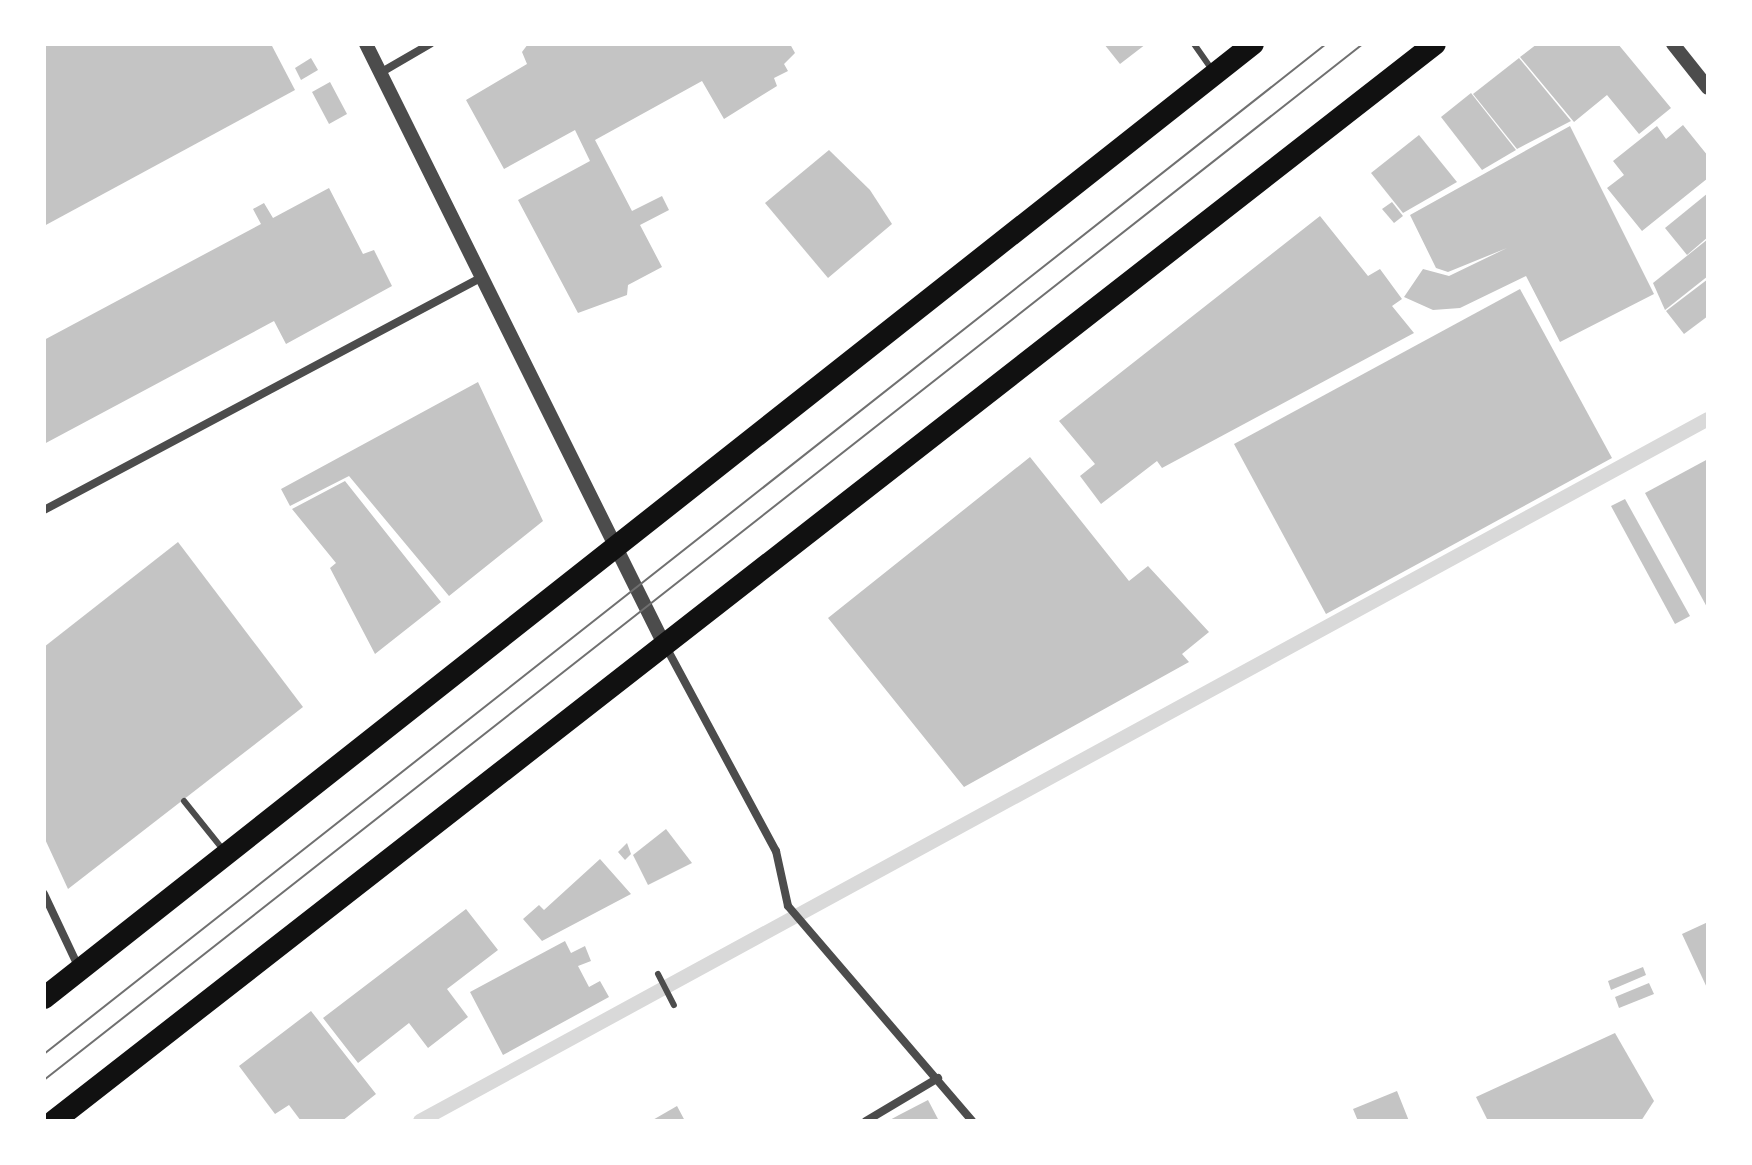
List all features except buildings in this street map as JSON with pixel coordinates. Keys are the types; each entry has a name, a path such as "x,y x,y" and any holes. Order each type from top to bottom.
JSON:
{"highway":[{"path":"44,998 1253,44"},
{"path":"54,1121 1435,44"}],"street":[{"path":"366,44 665,646 776,851 788,906 808,935 938,1078 972,1121"},
{"path":"380,73 430,44"},
{"path":"1673,44 1708,88"},
{"path":"44,510 481,278"},
{"path":"44,894 79,969"},
{"path":"866,1121 938,1078"}],"lane":[{"path":"1194,44 1215,74"},
{"path":"184,801 226,854"},
{"path":"658,974 674,1005"}],"waterway":[{"path":"420,1121 1708,419"}],"tram line":[{"path":"44,1054 1326,44"},
{"path":"44,1080 1363,44"}]}
